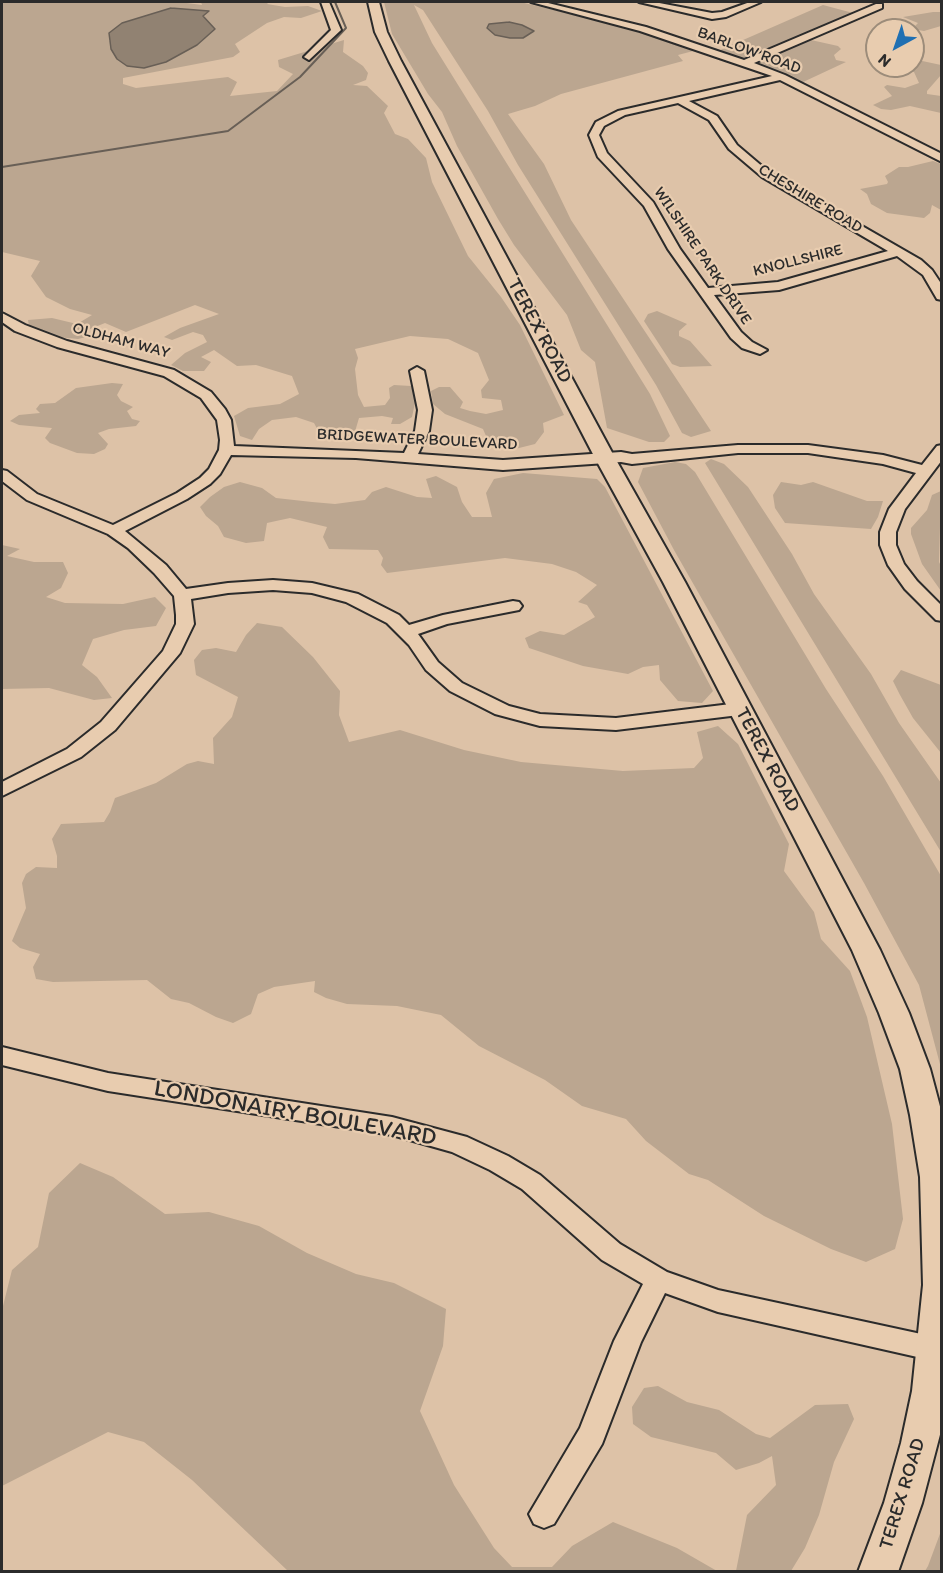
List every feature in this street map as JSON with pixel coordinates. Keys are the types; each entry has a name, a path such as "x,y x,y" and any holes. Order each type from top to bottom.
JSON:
{"main road":[{"name":"TEREX ROAD","path":"373,2 386,44 613,457 739,709 871,960 915,1069 932,1143 939,1210 940,1285 935,1349 920,1443 903,1503 878,1572"}],"street":[{"path":"309,57 336,30 325,2"},
{"name":"BARLOW ROAD","path":"535,2 643,29 746,63 782,77 942,159"},
{"path":"643,2 712,16 723,15 757,2"},
{"path":"572,10 589,4"},
{"path":"746,63 879,6"},
{"name":"WILSHIRE PARK DRIVE","path":"760,350 747,345 736,336 674,249 662,223 649,204 610,164 594,140 597,128 612,116 782,77"},
{"name":"CHESHIRE ROAD","path":"679,100 713,118 733,147 766,175 898,252 928,273 942,296"},
{"path":"924,149 940,141"},
{"name":"KNOLLSHIRE","path":"704,292 779,286 898,252"},
{"name":"OLDHAM WAY","path":"2,317 46,339 154,367 182,379 206,395 220,412 227,430 226,450"},
{"path":"409,458 422,431 425,410 417,371"},
{"name":"BRIDGEWATER BOULEVARD","path":"226,450 409,458 503,465 613,457 632,459 735,445 808,445 929,467"},
{"path":"942,449 897,509 888,532 888,545 896,565 911,585 942,616"},
{"path":"114,531 182,496 205,481 215,471 226,450"},
{"path":"2,474 20,489 52,507 114,531 146,555 182,595 185,624 171,653 108,726 74,753 2,790"},
{"path":"182,595 252,585 312,588 333,592 369,605 393,619 432,666 456,687 483,702 529,717 561,723 616,724 739,709"},
{"path":"406,632 443,620 513,606"},
{"name":"LONDONAIRY BOULEVARD","path":"3,1060 108,1082 392,1126 458,1144 499,1163 531,1182 611,1251 658,1280 718,1301 935,1349"},
{"path":"544,1514 592,1435 633,1331 658,1280"}],"shaded area":[{"path":"2,2 179,2 202,5 201,2 269,2 267,4 285,7 308,6 322,11 301,18 284,17 267,23 235,44 240,52 233,57 123,78 123,84 136,88 228,77 237,82 230,96 277,91 293,74 279,67 278,60 344,40 343,52 363,66 368,73 366,80 353,85 367,86 388,106 384,113 395,134 408,139 426,158 432,182 468,256 520,325 564,415 543,423 544,432 535,444 515,449 489,443 483,429 445,414 433,404 431,391 439,387 450,387 463,402 460,408 470,411 486,414 503,410 501,400 482,398 481,390 489,380 478,353 448,339 410,336 355,349 358,358 355,369 358,395 364,407 385,405 390,398 389,388 394,385 411,386 416,398 412,417 400,424 391,424 393,418 382,416 359,418 354,435 340,442 321,436 314,423 296,417 272,420 259,429 252,440 240,436 234,416 248,408 280,404 299,394 292,376 256,365 237,366 214,350 201,357 211,362 204,371 183,371 171,365 185,353 207,342 203,335 193,332 172,340 164,337 180,328 219,314 195,305 126,332 105,323 85,331 90,336 78,339 57,337 29,326 28,320 52,318 77,324 92,315 70,309 46,297 31,276 40,261 2,252","holes":["208,12 203,16 215,29 197,45 109,41 109,33 122,23"]},
{"path":"384,2 520,2 618,25 697,50 678,55 683,61 561,94 535,106 508,114 544,164 571,220 711,431 691,437 682,433 656,385 518,165 488,111 423,10 414,5 432,43 650,394 670,436 664,442 649,442 607,428 595,362 581,350 567,315 514,245 498,219 457,146 442,112 428,94 392,34"},
{"path":"823,5 853,13 746,61 718,51"},
{"path":"171,8 209,11 203,16 215,29 197,45 166,62 144,68 127,66 117,59 111,49 109,33 122,23"},
{"path":"941,12 941,26 925,31 925,18 903,17"},
{"path":"509,22 534,31 523,38 510,38 495,35 487,28 489,24"},
{"path":"811,40 838,46 841,49 834,55 836,60 846,62 801,83 753,63 804,41"},
{"path":"925,62 941,65 941,75 927,94 941,96 941,113 910,106 891,110 873,105 892,96 884,87 887,85 905,88 919,83 917,78 925,78"},
{"path":"933,161 941,164 941,210 932,205 930,213 924,218 887,213 871,204 867,194 860,189 887,184 885,176 899,167"},
{"path":"657,311 687,324 679,331 679,336 690,341 712,366 680,367 672,364 644,321 648,314"},
{"path":"112,383 123,384 117,395 121,401 133,407 127,411 132,419 140,421 136,426 109,429 98,433 108,444 105,449 94,454 77,453 50,443 45,438 52,428 19,425 10,421 19,415 40,413 36,409 40,404 55,403 76,388"},
{"path":"711,459 724,464 748,487 792,554 814,594 871,674 899,723 941,783 941,852 705,463"},
{"path":"675,462 686,464 695,472 826,689 883,776 941,876 941,1068 919,985 638,482 643,468"},
{"path":"523,473 597,479 605,487 713,691 702,703 678,701 660,680 659,665 643,667 628,674 583,666 529,648 525,638 540,631 564,635 595,617 587,605 578,602 597,585 576,572 552,564 505,558 387,573 381,565 383,558 378,550 329,549 323,537 327,527 290,518 267,523 264,541 246,543 224,537 218,526 206,516 200,507 224,487 240,482 262,488 276,498 335,504 365,500 372,492 386,487 417,497 432,498 426,479 436,476 457,487 462,502 472,517 492,517 486,493 494,479"},
{"path":"781,482 801,485 813,482 867,501 883,501 871,529 785,523 775,508 773,495"},
{"path":"941,491 939,562 941,591 922,564 911,528 927,510 932,495"},
{"path":"2,545 20,549 7,556 34,562 63,562 68,573 61,588 46,597 65,603 123,604 155,597 166,608 156,626 124,630 93,639 82,665 97,677 112,698 94,700 49,688 2,689"},
{"path":"257,623 282,627 313,657 340,691 339,715 349,742 400,730 464,750 521,762 623,771 694,768 703,758 697,732 718,726 738,744 789,844 784,871 814,912 821,939 850,971 867,1017 892,1124 903,1219 895,1249 866,1262 831,1249 764,1216 708,1180 689,1174 646,1141 626,1119 582,1106 545,1080 479,1046 441,1015 397,1006 347,1004 314,992 315,981 274,987 258,994 251,1014 233,1023 189,1003 171,999 147,980 53,982 36,979 33,967 40,954 20,948 12,941 26,908 22,883 26,874 36,867 57,868 57,856 52,839 61,824 104,822 115,798 156,783 187,764 198,761 214,764 213,738 232,717 238,697 196,675 194,660 202,650 216,648 236,652 246,635"},
{"path":"901,670 941,685 941,753 913,718 893,681"},
{"path":"80,1163 113,1177 165,1214 209,1212 259,1226 307,1253 356,1274 394,1283 446,1309 443,1346 420,1411 454,1485 494,1548 512,1567 552,1567 572,1546 613,1522 677,1548 717,1571 288,1571 192,1480 144,1442 108,1432 2,1486 2,1310 12,1270 38,1247 49,1193"},
{"path":"658,1386 687,1402 719,1410 756,1434 770,1438 815,1405 848,1404 854,1419 834,1462 819,1515 805,1548 791,1571 736,1571 747,1515 776,1485 772,1456 759,1463 736,1470 716,1453 651,1437 633,1424 632,1407 644,1388"},
{"path":"941,1531 941,1571 925,1571 928,1566"}],"waterway":[{"path":"2,167 228,131 300,77 346,28 335,2"}]}
